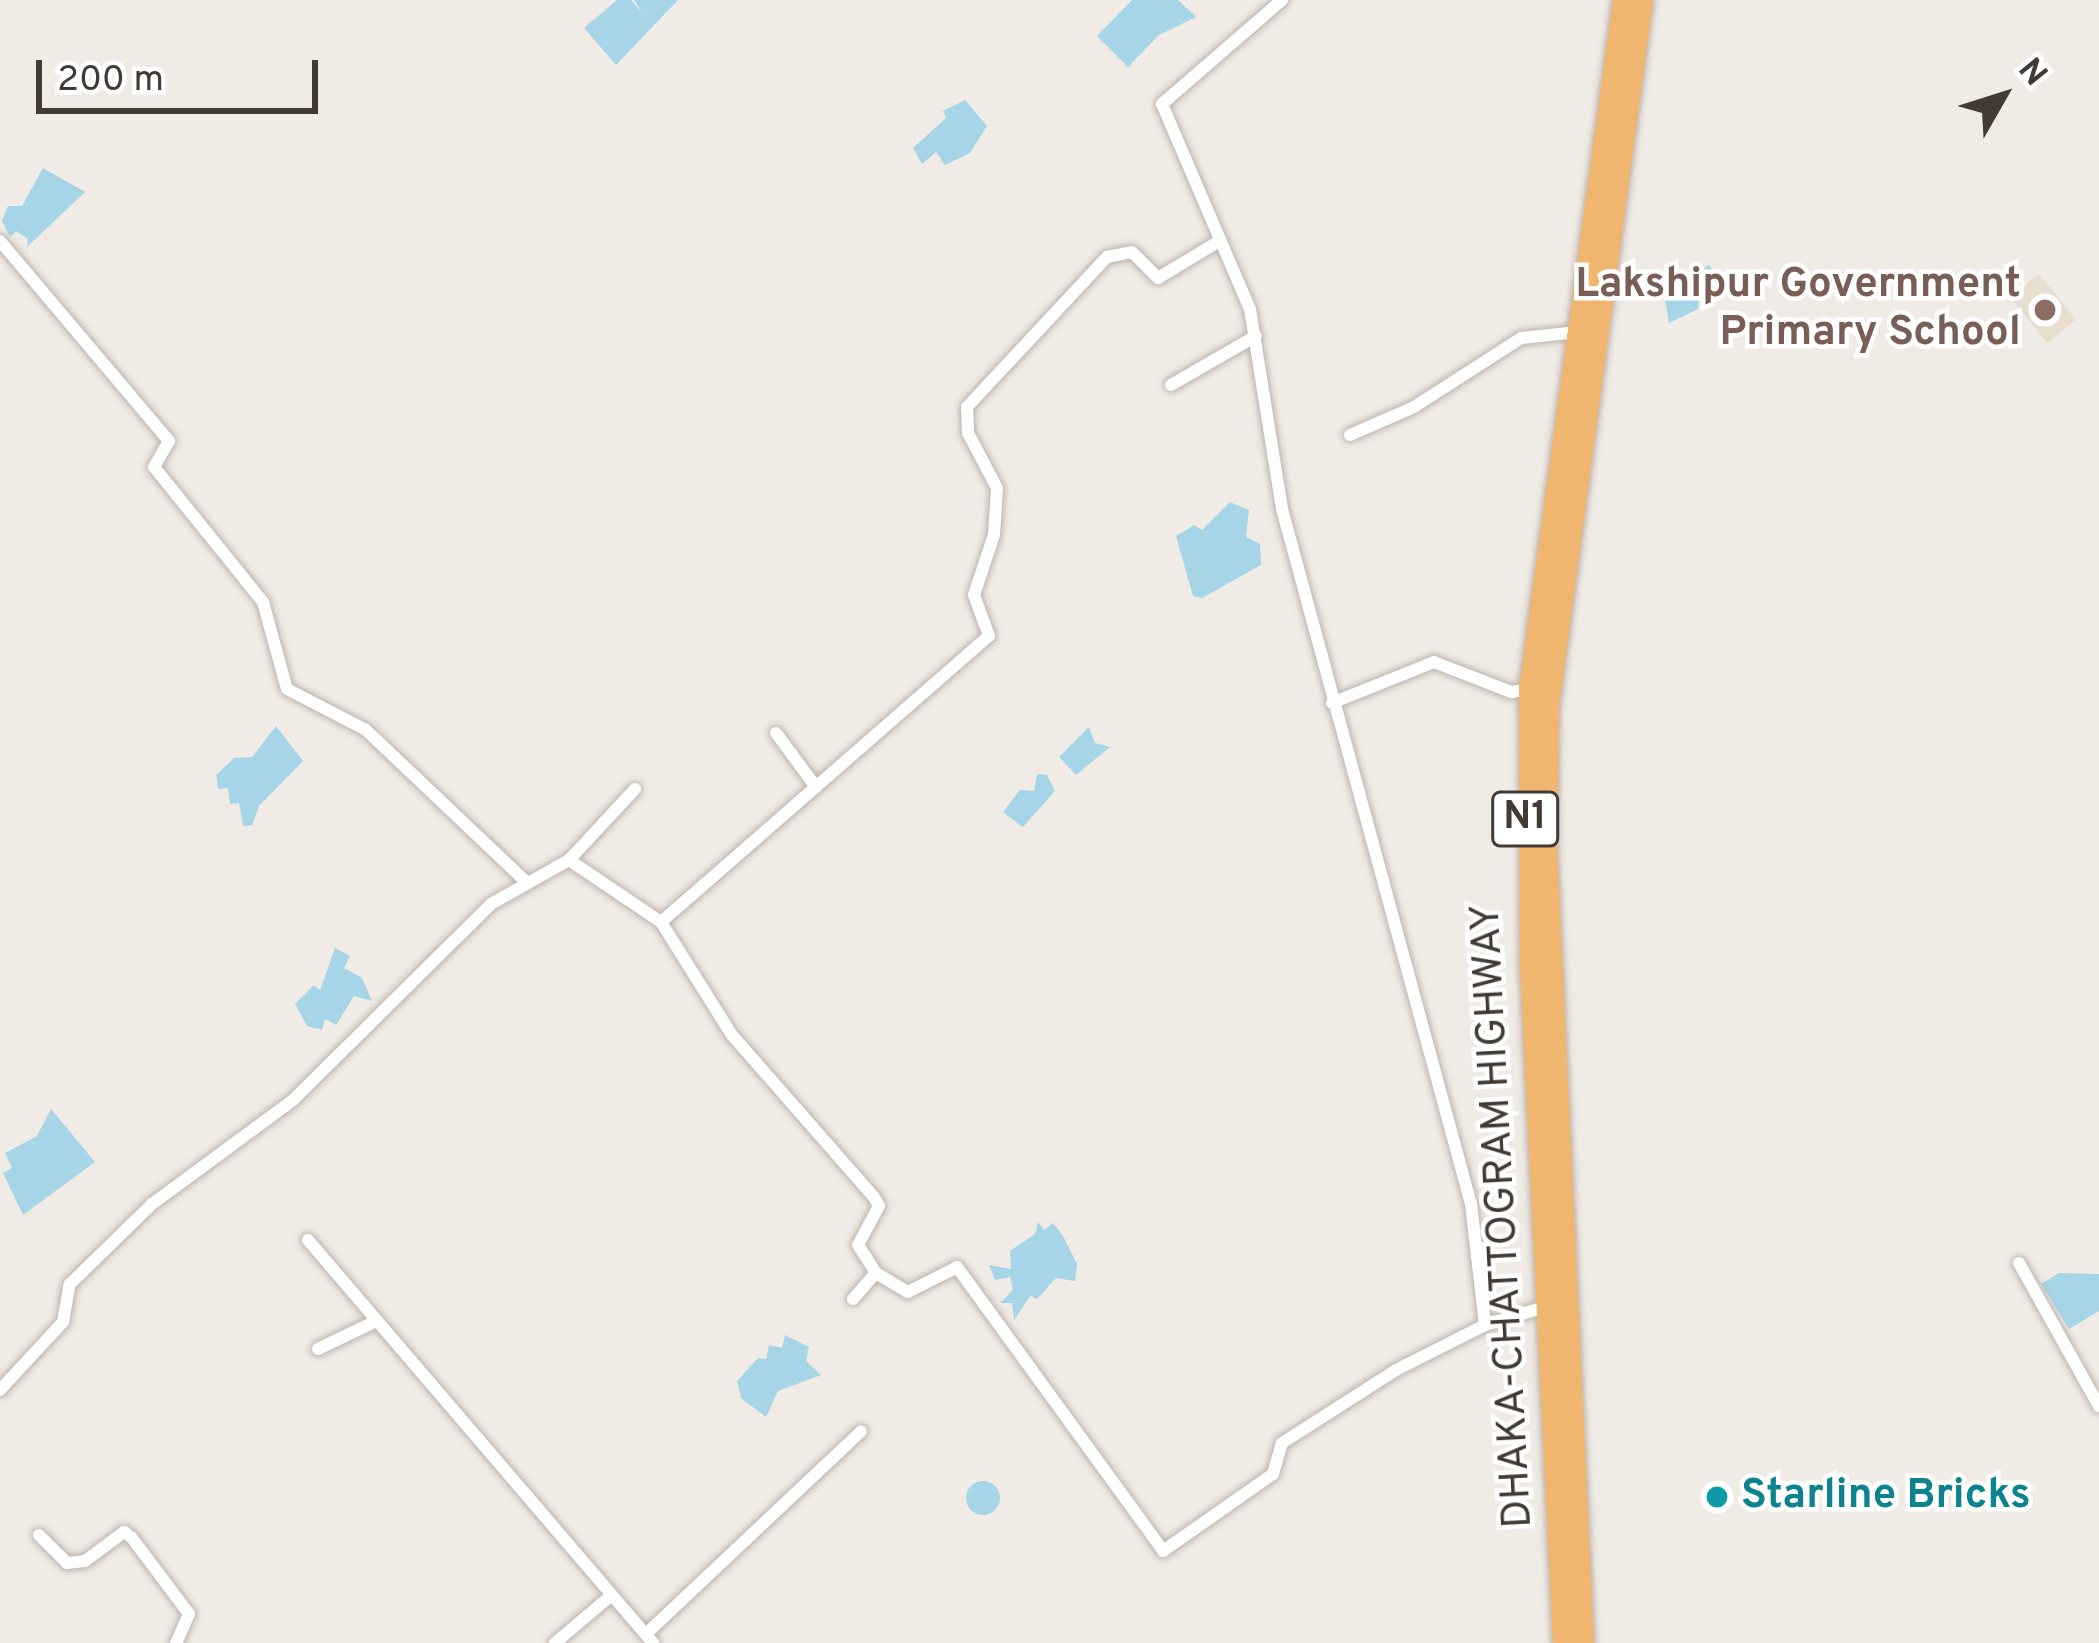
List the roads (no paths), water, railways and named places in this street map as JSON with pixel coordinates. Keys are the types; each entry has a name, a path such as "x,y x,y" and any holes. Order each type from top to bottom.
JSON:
{"highway":[{"name":"DHAKA-CHATTOGRAM HIGHWAY","path":"1563,1643 1526,849 1529,688 1623,0"},
{"name":"DHAKA-CHATTOGRAM HIGHWAY","path":"1583,1643 1546,847 1548,706 1642,0"}],"street":[{"path":"1282,0 1162,104 1256,336 1282,509 1471,1204 1485,1324"},
{"path":"0,241 169,441 154,467 262,602 287,689 366,730 527,883"},
{"path":"661,922 989,636 974,595 994,535 997,488 968,433 967,407 1107,257 1132,252 1158,278 1218,242"},
{"path":"1350,435 1414,407 1521,338 1578,332"},
{"path":"1171,386 1256,336"},
{"path":"1333,703 1434,662 1511,692 1529,688"},
{"path":"776,733 816,787"},
{"path":"0,1390 63,1322 70,1284 152,1204 244,1143 490,904 569,860 635,789"},
{"path":"569,860 661,922 732,1035 874,1197 880,1207 858,1245 876,1274 908,1292 957,1267 1162,1551 1273,1474 1282,1443 1485,1324 1549,1305"},
{"path":"308,1240 372,1323 608,1598 650,1638 861,1431"},
{"path":"2019,1263 2099,1406"},
{"path":"853,1298 876,1274"},
{"path":"318,1349 372,1323"},
{"path":"39,1535 67,1563 85,1561 124,1532 132,1538 189,1615 176,1643"},
{"path":"555,1643 608,1598"}],"water":[{"path":"617,0 631,0 642,12 634,0 678,0 616,65 584,28"},
{"path":"1132,0 1178,0 1196,17 1159,35 1128,67 1097,36"},
{"path":"965,100 987,126 970,153 945,165 936,152 922,164 913,148 946,118 943,111"},
{"path":"43,168 85,192 27,247 28,239 16,231 10,237 2,221 8,206 22,206"},
{"path":"1709,265 1720,282 1700,293 1698,309 1669,323 1662,283 1677,273 1684,282"},
{"path":"1230,502 1249,510 1246,537 1260,544 1261,565 1202,598 1193,596 1176,536 1194,525 1202,530"},
{"path":"276,726 303,761 259,806 252,825 243,826 239,803 230,804 228,788 218,789 216,775 234,758 252,757"},
{"path":"1089,727 1095,743 1110,747 1076,775 1059,757"},
{"path":"1037,774 1047,775 1055,791 1023,827 1003,812 1020,790 1034,791"},
{"path":"335,948 350,956 344,968 362,978 372,1001 354,996 336,1025 325,1019 322,1030 307,1026 295,1004 314,985 320,990"},
{"path":"51,1109 95,1162 23,1215 3,1173 12,1168 5,1153 37,1136"},
{"path":"1038,1222 1044,1230 1053,1223 1063,1236 1077,1264 1075,1281 1056,1278 1037,1299 1030,1296 1014,1320 1012,1303 1000,1303 1013,1290 1010,1277 995,1280 989,1265 1011,1269 1010,1251 1035,1234"},
{"path":"2059,1273 2099,1274 2099,1311 2069,1329 2041,1284"},
{"path":"785,1335 809,1347 806,1361 821,1375 778,1391 766,1417 741,1398 737,1381 758,1358 766,1359 769,1345 782,1348"},
{"path":"983,1481 995,1486 1000,1498 995,1510 983,1515 971,1510 966,1498 971,1486"}],"place":[{"name":"Lakshipur Government Primary School","path":"2045,310"},
{"name":"Starline Bricks","path":"1717,1497"}]}
